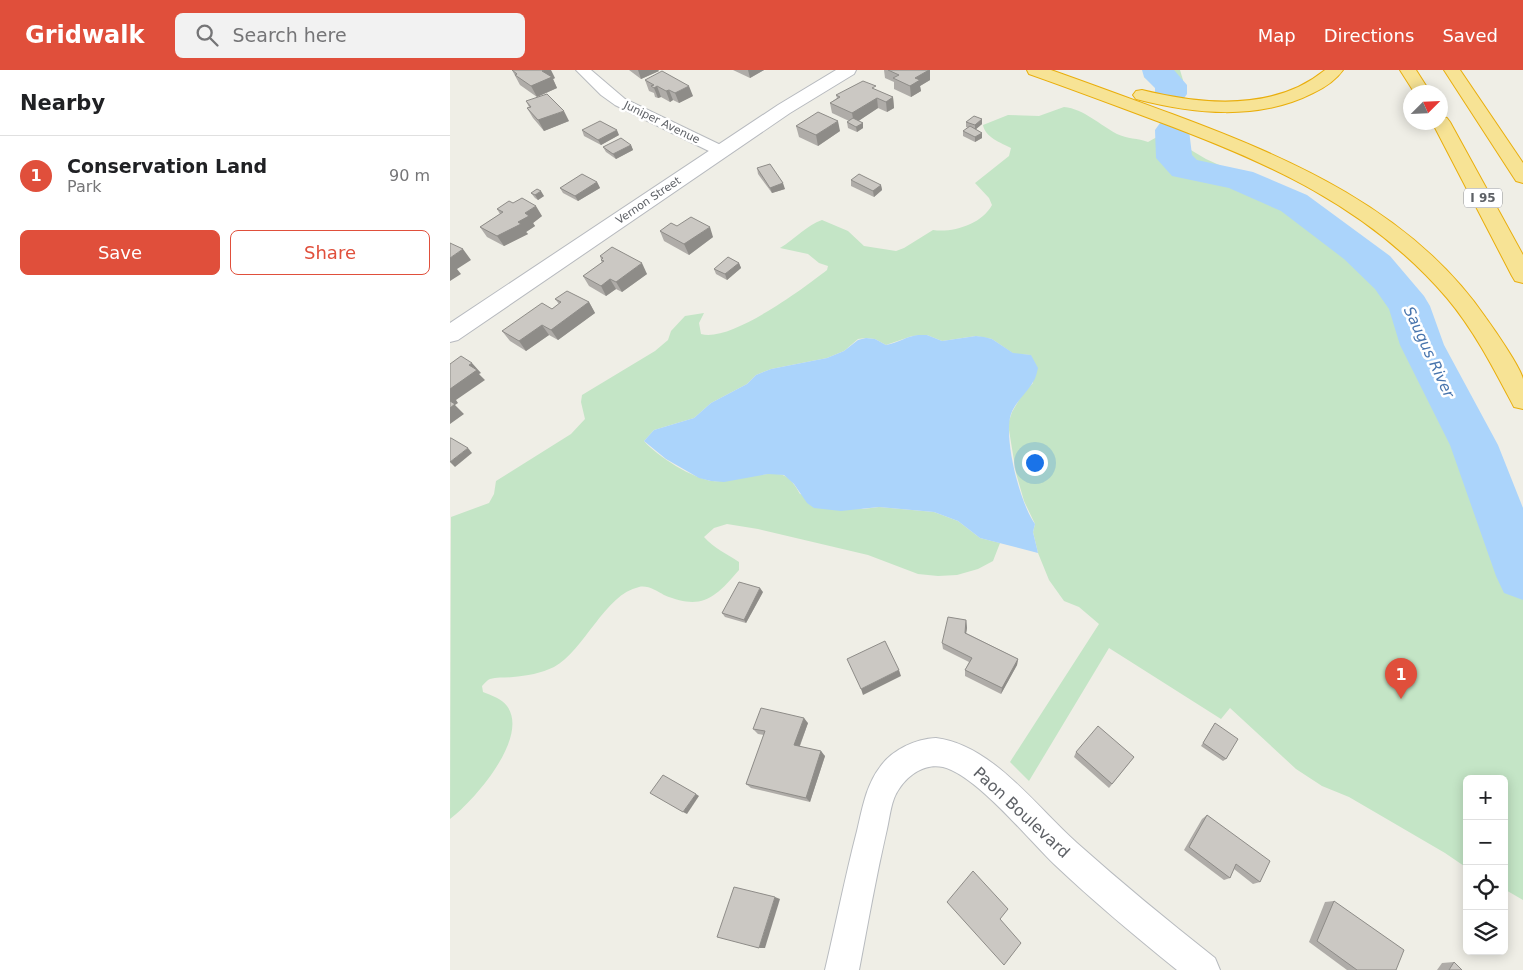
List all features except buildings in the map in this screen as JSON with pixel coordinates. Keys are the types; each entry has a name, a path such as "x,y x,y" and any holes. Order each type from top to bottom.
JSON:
{"highway":[{"path":"1035,70 1288,167 1332,190 1372,216 1418,254 1455,293 1489,341 1523,400"},
{"path":"1046,70 1067,82"},
{"path":"1085,70 1113,85 1146,97 1186,104 1217,106 1258,104 1288,98 1316,86 1335,70"},
{"path":"1408,70 1418,85"},
{"path":"1452,70 1523,177"},
{"name":"I 95","path":"1444,130 1491,213 1523,276"}],"main road":[{"name":"Vernon Street","path":"450,334 784,109 848,70"}],"street":[{"name":"Juniper Avenue","path":"583,70 606,92 620,102 721,151"},
{"name":"Paon Boulevard","path":"842,970 863,865 881,796 892,774 919,756 931,752 957,757 974,767 994,784 1062,851 1115,898 1203,970"}],"green space":[{"path":"1144,70 1180,70 1183,80 1182,85 1171,89 1162,88 1144,77"},
{"path":"1064,107 1085,114 1125,137 1148,142 1164,133 1170,140 1291,201 1325,227 1361,247 1382,272 1405,291 1415,306 1441,363 1461,400 1523,538 1523,900 1508,891 1508,775 1463,775 1463,865 1349,797 1322,786 1296,769 1230,708 1221,719 1109,648 1029,781 1010,762 1099,624 1079,607 1064,601 1049,580 1038,553 1033,532 1035,524 1024,501 1016,473 1008,424 1012,412 1022,395 1033,383 1031,355 1014,354 992,339 976,336 942,341 927,335 912,336 886,345 875,339 858,339 844,351 827,358 771,369 756,375 747,384 711,403 694,418 654,430 644,441 676,466 696,476 713,481 779,474 790,480 800,494 863,509 879,507 934,512 958,521 980,538 1000,543 993,561 978,569 957,575 918,574 868,555 758,529 727,524 714,528 704,537 716,548 739,562 739,570 715,594 698,602 688,602 677,600 646,587 639,587 627,592 616,600 575,649 554,667 529,675 490,679 482,686 483,692 499,699 507,706 512,719 511,734 505,751 485,784 450,819 451,517 489,503 494,494 496,481 571,434 585,419 581,402 582,395 655,351 668,340 671,331 685,316 704,313 699,323 701,334 714,335 730,330 785,301 827,270 828,266 819,263 808,254 780,248 811,225 822,220 848,231 864,246 896,251 933,230 949,230 974,222 987,212 992,205 989,198 975,183 1009,156 1011,148 990,136 983,125 1008,115 1039,116"}],"water":[{"path":"918,335 927,335 942,341 976,336 984,337 992,339 1013,353 1031,355 1038,368 1037,373 1031,386 1011,414 1009,438 1014,470 1024,502 1035,524 1033,532 1038,553 980,538 958,521 934,512 879,507 841,511 814,508 807,503 794,484 784,475 768,474 724,482 699,478 666,459 644,441 654,430 694,418 711,403 747,384 756,375 771,369 827,358 844,351 858,340 866,338 875,339 886,345"}],"waterway":[{"name":"Saugus River","path":"1158,70 1160,77 1171,85 1171,94"},
{"name":"Saugus River","path":"1172,130 1174,158 1185,168 1240,180 1294,203 1358,250 1389,279 1409,306 1422,345 1474,445 1523,576"}],"place":[{"name":"Conservation Land","path":"1401,699"}]}
